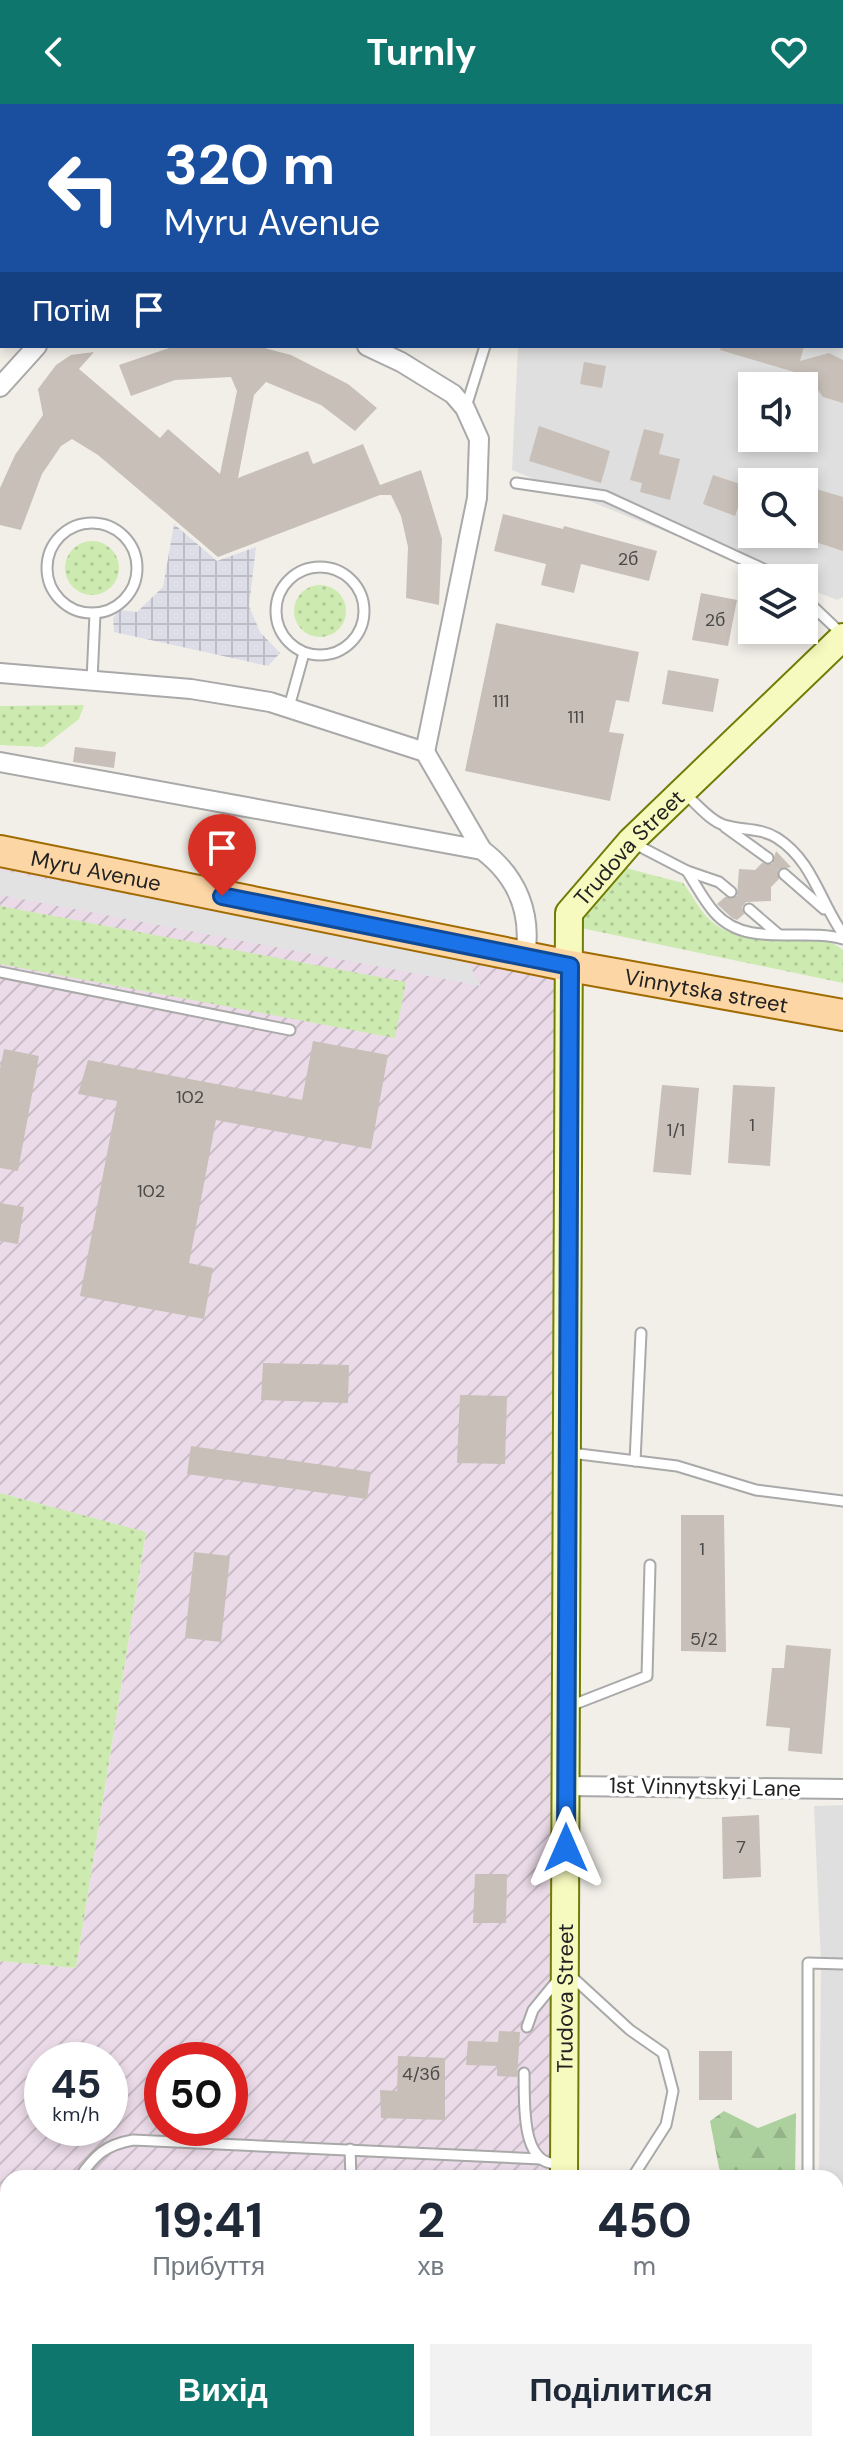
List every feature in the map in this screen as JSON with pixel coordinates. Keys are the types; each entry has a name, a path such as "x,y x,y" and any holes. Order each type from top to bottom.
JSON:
{"main road":[{"name":"Trudova Street","path":"556,2166 565,1970 569,913 631,841 843,636"},
{"name":"Myru Avenue","path":"0,851 570,966"},
{"name":"Vinnytska street","path":"570,966 843,1015"}],"street":[{"path":"0,387 35,348"},
{"path":"371,348 453,394 465,408 479,439 477,498 425,752"},
{"path":"0,673 191,689 289,707 425,752 489,855 520,892 529,931 525,957"},
{"path":"0,762 489,855"},
{"name":"1st Vinnytskyi Lane","path":"566,1786 843,1789"}],"lane":[{"path":"465,408 484,348"},
{"path":"516,483 605,496 753,564"},
{"path":"90,523 108,526 123,535 133,549 138,566 135,584 126,599 112,609 95,614 77,611 62,602 51,588 47,571 50,553 59,538 73,528 90,523"},
{"path":"315,566 335,568 352,579 363,596 365,616 358,635 343,649 324,656 304,653 287,642 277,625 275,605 282,586 296,572 315,566"},
{"path":"818,612 843,636"},
{"path":"92,680 95,614"},
{"path":"289,707 304,653"},
{"path":"682,792 768,858"},
{"path":"722,825 761,829 780,840 808,867 826,910 843,936"},
{"path":"631,841 687,871 719,882 731,892"},
{"path":"687,871 716,915 744,932 843,936"},
{"path":"784,874 826,910"},
{"path":"749,909 778,934"},
{"path":"0,972 290,1030"},
{"path":"635,1461 641,1333"},
{"path":"568,1452 677,1466 756,1490 843,1501"},
{"path":"566,1707 647,1676 650,1565"},
{"path":"808,2170 808,1963 843,1964"},
{"path":"527,2027 533,2010 565,1970 630,2030 663,2053 673,2091 666,2125 637,2170"},
{"path":"524,2073 527,2140 556,2166"},
{"path":"85,2170 97,2153 111,2144 133,2140 350,2149 556,2166"},
{"path":"350,2149 351,2170"}],"shaded area":[{"path":"518,348 843,348 843,597 837,600 818,593 818,564 746,564 512,470"},
{"path":"174,524 217,561 256,547 249,606 260,632 280,653 268,666 114,632 113,618 120,610 137,612 163,587"},
{"path":"0,859 561,973 556,2170 0,2170 0,1961 76,1968 146,1533 0,1493"},
{"path":"0,870 466,959 481,986 0,895"},
{"path":"843,1805 843,2170 819,2170 821,1963 814,1806"}],"green space":[{"path":"92,541 111,549 119,568 111,587 92,595 73,587 65,568 73,549"},
{"path":"320,585 339,592 346,611 339,630 320,637 301,630 294,611 301,592"},
{"path":"84,705 79,719 43,747 0,745 0,706"},
{"path":"622,867 683,883 704,914 723,929 757,937 811,937 828,941 843,950 843,983 581,928 577,916"},
{"path":"0,906 406,982 395,1038 0,964"},
{"path":"0,1493 146,1532 76,1968 0,1961"},
{"path":"724,2111 758,2128 796,2113 795,2170 720,2170 710,2121"}],"building":[{"path":"169,348 265,348 291,355 348,384 377,408 355,431 321,405 266,382 254,395 238,478 308,451 313,464 363,444 380,485 421,470 442,539 439,605 406,598 408,547 401,516 391,495 380,495 218,557 98,455 72,439 61,446 42,474 21,530 0,525 0,488 15,455 43,415 38,389 56,365 71,355 94,352 79,369 160,438 168,429 220,474 237,391 231,377 175,380 131,396 119,365"},
{"path":"720,348 803,348 800,361 829,353 843,360 843,403 823,397 818,390 818,372 794,372"},
{"path":"584,362 606,366 602,388 580,384"},
{"path":"539,426 610,451 601,483 529,461"},
{"path":"644,429 664,434 659,454 680,459 670,500 640,492 642,483 630,480"},
{"path":"713,475 738,483 735,516 703,504"},
{"path":"818,490 843,497 843,551 818,543"},
{"path":"503,514 563,529 564,526 657,551 649,581 581,564 574,593 541,585 546,564 494,551"},
{"path":"701,593 737,600 728,646 692,640"},
{"path":"496,623 639,652 629,702 616,700 609,732 624,734 610,801 465,771"},
{"path":"668,670 719,679 713,712 662,704"},
{"path":"75,747 116,752 114,768 73,762"},
{"path":"776,851 791,867 778,870 779,879 771,887 771,901 746,902 742,907 744,914 737,920 732,918 717,904 725,897 737,896 739,869 755,870 762,863 772,864"},
{"path":"313,1041 388,1055 371,1149 216,1120 189,1263 213,1268 204,1319 80,1296 117,1101 78,1094 88,1060 302,1100"},
{"path":"4,1049 39,1056 18,1171 0,1168 0,1069"},
{"path":"662,1085 699,1088 691,1175 653,1172"},
{"path":"733,1085 775,1087 770,1166 728,1163"},
{"path":"0,1203 24,1207 18,1244 0,1241"},
{"path":"263,1363 349,1365 348,1403 261,1400"},
{"path":"460,1395 507,1396 505,1464 457,1463"},
{"path":"191,1446 371,1472 367,1499 187,1474"},
{"path":"681,1515 724,1515 726,1652 681,1651"},
{"path":"194,1552 230,1556 221,1642 185,1638"},
{"path":"786,1645 831,1649 822,1754 788,1751 790,1728 766,1726 772,1668 784,1668"},
{"path":"759,1815 761,1877 723,1879 722,1817"},
{"path":"475,1874 507,1874 506,1923 473,1923"},
{"path":"499,2031 520,2032 517,2077 497,2076 497,2066 466,2065 468,2041 498,2042"},
{"path":"699,2051 732,2051 732,2100 699,2100"},
{"path":"398,2056 445,2058 445,2120 381,2118 380,2090 397,2091"}],"route":[{"path":"222,896 570,966 566,1848"}]}
